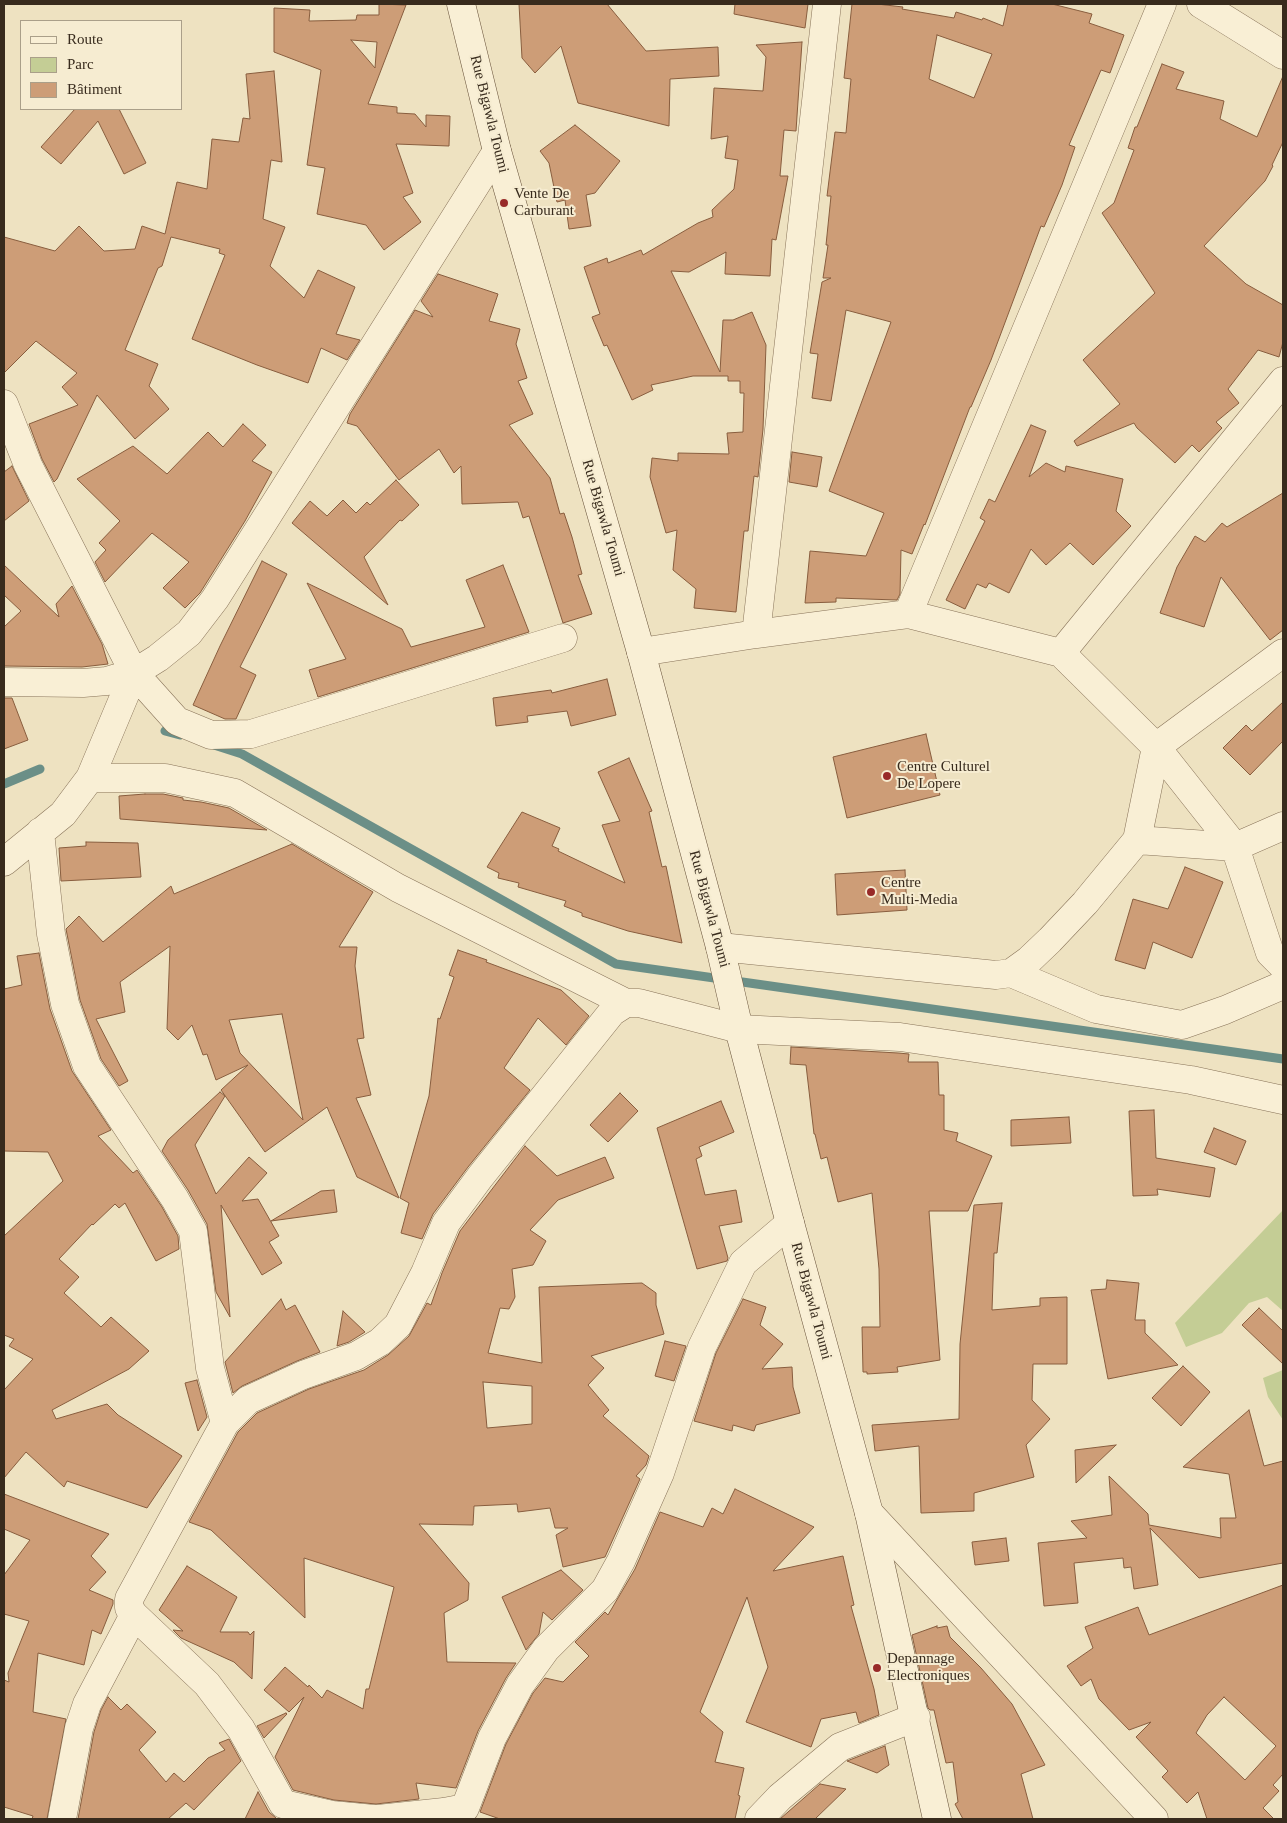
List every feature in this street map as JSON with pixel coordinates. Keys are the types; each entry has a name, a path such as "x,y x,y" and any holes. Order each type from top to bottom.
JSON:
{"street":[{"name":"Rue Bigawla Toumi","path":"461,4 497,151 641,652 722,956 737,1022 790,1223 869,1514 938,1819"},
{"path":"756,634 827,4"},
{"path":"908,614 1162,4"},
{"path":"1201,4 1283,55"},
{"path":"4,682 83,683 107,681 134,673 158,658 189,633 215,599 497,151"},
{"path":"1061,654 1283,381"},
{"path":"4,404 28,465 134,673 177,721 211,735 251,734 563,638"},
{"path":"641,652 756,634 908,614 1061,654 1156,748 1235,847 1270,953 1283,966"},
{"path":"1011,973 1050,940 1085,903 1137,840 1156,748 1283,653"},
{"path":"4,862 63,814 90,778 134,673"},
{"path":"90,778 165,778 235,793 398,888 626,1003 639,1003 737,1022 900,1037 1191,1080 1283,1100"},
{"path":"1137,840 1235,847 1283,826"},
{"path":"40,832 54,951 65,1004 87,1066 175,1199 193,1231 210,1368 224,1423"},
{"path":"722,956 996,974 1011,973 1096,1009 1182,1025 1225,1010 1283,985"},
{"path":"374,1819 332,1815 282,1804 241,1729 207,1684 134,1615 129,1608 129,1599 224,1423 248,1400 303,1375 356,1356 380,1342 398,1325 446,1223 485,1170 612,1012 626,1003"},
{"path":"378,1819 444,1812 462,1814 492,1738 520,1685 546,1649 605,1590 622,1561 660,1473 702,1347 743,1263 790,1223"},
{"path":"869,1514 1154,1819"},
{"path":"62,1819 79,1728 87,1704 134,1615"},
{"path":"759,1819 780,1797 840,1747 916,1717"}],"green space":[{"path":"1283,1210 1283,1311 1267,1297 1249,1303 1222,1333 1186,1347 1175,1323"},
{"path":"1283,1370 1283,1420 1268,1397 1263,1378"}],"building":[{"path":"379,4 406,5 368,104 397,107 397,113 415,114 426,127 426,115 450,116 449,146 396,144 413,193 403,197 421,222 384,250 366,225 317,214 325,168 307,165 321,70 274,52 274,8 310,10 309,21 356,20 357,15 379,15","holes":["351,40 377,42 375,68"]},
{"path":"519,4 607,4 646,51 718,47 719,76 670,79 669,126 578,103 561,46 535,73 522,58"},
{"path":"735,4 808,4 805,28 734,14"},
{"path":"852,4 903,7 902,9 954,18 956,12 982,20 983,18 1003,26 1008,4 1052,4 1092,14 1089,23 1124,35 1110,73 1101,70 1069,145 1075,147 1062,185 1044,227 1041,226 991,360 970,407 925,525 912,554 901,550 900,594 897,600 836,598 836,602 805,603 810,551 866,556 884,513 829,491 891,322 846,310 831,401 812,398 818,354 810,353 822,282 831,278 823,278 828,245 826,245 831,196 827,196 835,132 846,133 851,79 844,78","holes":["937,35 992,54 974,98 929,79"]},
{"path":"802,42 796,131 784,130 780,176 788,176 776,240 772,239 770,276 725,274 726,252 689,272 671,271 720,372 723,320 733,320 752,312 766,345 763,429 758,477 754,476 748,531 744,531 736,612 694,608 696,589 673,570 677,530 666,533 650,477 652,458 678,461 678,453 729,454 727,433 743,432 744,393 740,393 740,381 728,381 728,376 693,376 651,385 653,390 632,400 607,345 604,346 592,317 600,314 584,267 607,258 608,263 641,250 643,255 698,223 713,217 712,210 734,189 738,160 725,158 728,136 711,139 714,88 763,91 766,57 756,45"},
{"path":"1162,64 1184,72 1176,89 1224,101 1220,119 1257,137 1283,76 1283,142 1273,166 1265,181 1204,246 1246,284 1283,305 1283,342 1279,357 1258,350 1228,389 1239,403 1216,422 1222,428 1199,452 1192,445 1175,463 1134,423 1077,446 1074,441 1120,404 1083,360 1155,293 1102,213 1114,203 1134,150 1128,148 1135,127 1137,127"},
{"path":"274,71 282,162 271,160 263,219 285,227 270,266 304,298 318,270 355,287 336,334 360,340 347,360 321,348 308,383 192,339 225,255 219,253 220,249 171,237 162,266 158,268 125,350 158,364 149,386 169,409 135,439 97,395 54,482 42,459 29,424 78,405 62,387 77,373 36,341 4,373 4,237 55,251 79,226 104,251 135,249 142,226 165,234 177,182 207,189 212,139 239,142 243,118 250,119 246,74"},
{"path":"74,110 120,110 146,163 124,174 98,121 61,164 41,147"},
{"path":"575,125 620,161 595,193 586,195 591,226 569,229 565,200 557,202 549,163 540,151"},
{"path":"438,274 498,294 489,321 520,329 516,344 527,378 518,381 533,414 509,425 550,478 560,514 564,513 572,537 582,574 578,575 592,614 563,623 529,516 523,518 518,502 462,504 461,466 454,473 439,449 399,480 357,426 347,423 350,414 415,310 433,317 421,301"},
{"path":"243,424 266,445 252,461 272,472 245,521 200,593 185,608 163,588 189,562 152,533 105,582 95,562 106,550 99,543 120,521 77,479 133,446 167,474 208,432 223,447"},
{"path":"1031,425 1046,431 1029,477 1046,463 1065,472 1066,466 1123,479 1116,511 1131,526 1093,565 1070,543 1046,565 1031,549 1009,593 989,583 986,588 977,584 965,609 946,600 985,521 980,518 989,499 995,502"},
{"path":"792,452 822,457 817,487 789,482"},
{"path":"12,466 29,501 4,521 4,472"},
{"path":"396,480 419,505 402,521 400,520 364,557 388,605 292,523 310,501 327,516 343,500 356,513 367,502 370,505"},
{"path":"1283,493 1283,630 1270,640 1221,577 1204,627 1160,613 1177,567 1195,536 1205,542 1222,523 1227,527"},
{"path":"262,561 287,574 240,667 256,675 236,719 225,719 193,705"},
{"path":"4,565 59,617 56,604 72,586 102,644 108,664 82,667 4,666 4,627 21,611 4,595"},
{"path":"503,565 529,632 318,697 309,670 346,659 307,583 402,629 411,647 485,627 466,580"},
{"path":"607,679 616,715 571,726 567,711 527,716 528,722 496,726 493,698 551,690 552,693"},
{"path":"4,698 12,698 28,740 4,749"},
{"path":"1283,702 1283,741 1250,775 1223,748 1246,725 1252,731"},
{"name":"Centre Culturel De Lopere","path":"926,734 940,795 847,818 833,757"},
{"path":"629,758 652,811 649,812 662,867 666,866 682,943 628,931 582,916 582,913 564,906 566,901 518,887 519,883 498,878 499,873 487,867 522,812 560,828 552,846 559,849 558,851 625,883 602,825 620,821 598,772"},
{"path":"163,794 183,798 183,800 229,808 267,830 120,819 119,796"},
{"path":"86,842 138,843 141,877 61,881 59,848 86,846"},
{"path":"292,844 373,892 339,947 357,947 355,966 364,1038 357,1039 371,1095 356,1098 399,1198 357,1177 327,1107 265,1152 221,1090 248,1065 216,1080 207,1054 203,1055 192,1025 178,1040 167,1029 170,946 120,982 125,1012 96,1019 128,1081 119,1086 101,1059 80,1000 66,929 79,916 103,942 171,886 174,894","holes":["282,1014 303,1120 240,1053 229,1020"]},
{"path":"1185,867 1223,882 1192,958 1153,942 1145,969 1115,960 1133,899 1168,909"},
{"name":"Centre Multi-Media","path":"905,870 907,910 837,915 835,874"},
{"path":"458,950 561,990 589,1016 566,1045 538,1018 504,1068 530,1090 433,1214 422,1239 401,1233 409,1203 400,1198 429,1096 438,1018 440,1019 454,977 449,975"},
{"path":"39,953 50,1009 72,1071 111,1130 98,1136 133,1173 137,1170 162,1207 178,1236 179,1249 156,1261 125,1203 119,1208 115,1204 92,1224 59,1259 79,1277 64,1293 101,1327 111,1317 149,1351 129,1369 52,1410 56,1419 107,1404 118,1415 182,1456 147,1508 67,1481 64,1487 26,1452 4,1478 4,1390 33,1359 9,1346 14,1339 4,1335 4,1236 63,1181 48,1152 4,1151 4,989 22,985 17,956"},
{"path":"791,1047 909,1054 908,1062 938,1062 939,1095 944,1095 944,1130 958,1133 956,1141 992,1156 968,1211 929,1211 940,1360 897,1367 898,1372 867,1374 867,1372 863,1372 862,1327 880,1327 879,1269 872,1193 838,1202 827,1157 821,1159 814,1134 806,1065 790,1064"},
{"path":"220,1092 225,1096 195,1145 216,1194 249,1157 267,1173 242,1201 258,1199 279,1236 269,1242 282,1263 262,1275 221,1205 230,1317 216,1292 207,1224 188,1190 162,1151 168,1140"},
{"path":"620,1093 638,1111 608,1142 590,1125"},
{"path":"721,1101 734,1132 699,1147 702,1156 696,1159 705,1195 736,1190 742,1222 719,1226 728,1258 727,1261 697,1269 657,1128"},
{"path":"1154,1110 1156,1158 1215,1168 1210,1197 1157,1189 1158,1195 1133,1196 1129,1111"},
{"path":"1069,1117 1071,1143 1011,1146 1011,1120"},
{"path":"1214,1128 1246,1141 1236,1165 1204,1152"},
{"path":"525,1146 557,1176 605,1157 614,1178 558,1200 530,1230 546,1241 533,1265 512,1269 515,1297 509,1309 500,1308 488,1353 542,1363 539,1287 642,1283 656,1293 656,1305 664,1334 591,1356 604,1368 588,1385 609,1410 603,1416 649,1456 646,1465 636,1476 640,1479 605,1557 563,1567 556,1535 568,1528 555,1528 550,1508 518,1512 517,1504 474,1506 473,1525 419,1524 469,1583 468,1600 444,1613 447,1662 516,1663 478,1731 456,1788 416,1783 419,1799 376,1804 334,1800 293,1790 275,1757 304,1697 289,1712 264,1690 285,1667 308,1687 309,1685 322,1698 327,1690 363,1709 366,1689 369,1689 394,1587 304,1558 305,1618 211,1530 189,1522 238,1432 257,1413 309,1389 364,1370 388,1355 409,1336 427,1303 431,1305 460,1231","holes":["483,1382 532,1386 532,1424 487,1428"]},
{"path":"334,1190 337,1212 271,1221 321,1191"},
{"path":"1002,1203 997,1253 994,1253 992,1310 1040,1306 1040,1298 1067,1297 1067,1364 1033,1364 1032,1400 1050,1419 1026,1445 1034,1477 974,1493 974,1511 921,1513 919,1446 875,1451 872,1425 959,1419 960,1344 974,1205"},
{"path":"1107,1280 1139,1283 1135,1320 1145,1320 1145,1333 1178,1365 1108,1379 1091,1290 1106,1289"},
{"path":"281,1299 286,1310 295,1305 320,1352 242,1386 233,1393 225,1362"},
{"path":"743,1299 766,1307 760,1325 783,1344 762,1369 792,1367 793,1387 800,1413 756,1425 754,1431 733,1425 732,1431 694,1421 716,1353"},
{"path":"1259,1308 1283,1331 1283,1364 1242,1325"},
{"path":"343,1311 365,1332 349,1342 337,1346"},
{"path":"665,1341 686,1346 674,1381 655,1376"},
{"path":"1183,1366 1210,1392 1181,1426 1152,1398"},
{"path":"197,1380 207,1417 198,1431 185,1383"},
{"path":"1249,1410 1264,1466 1283,1461 1283,1563 1199,1578 1150,1528 1158,1585 1134,1589 1131,1567 1124,1568 1123,1558 1074,1563 1078,1603 1044,1606 1038,1543 1087,1538 1071,1521 1112,1515 1109,1476 1148,1514 1149,1525 1221,1538 1220,1518 1236,1518 1229,1474 1183,1467"},
{"path":"1116,1445 1076,1483 1075,1450"},
{"path":"735,1489 814,1527 773,1571 843,1556 854,1605 851,1606 874,1689 879,1715 859,1723 856,1712 821,1719 811,1747 746,1722 768,1667 747,1597 700,1712 723,1732 715,1762 744,1768 735,1819 500,1819 480,1812 506,1744 533,1693 545,1678 563,1682 589,1656 575,1642 605,1612 608,1615 635,1569 660,1512 703,1527 712,1508 723,1514"},
{"path":"4,1494 109,1534 91,1556 106,1572 89,1590 113,1600 113,1604 101,1634 92,1630 84,1665 38,1653 33,1712 66,1719 47,1819 32,1819 33,1816 4,1807 4,1680 9,1682 8,1673 29,1621 4,1614 4,1575 30,1540 4,1529"},
{"path":"1006,1538 1009,1561 975,1565 972,1542"},
{"path":"187,1566 237,1597 220,1632 248,1632 250,1635 254,1631 252,1679 234,1662 181,1638 173,1630 183,1631 159,1610"},
{"path":"561,1570 583,1590 552,1620 543,1612 539,1634 526,1650 502,1597"},
{"path":"1283,1585 1283,1774 1273,1785 1279,1791 1263,1808 1274,1819 1207,1819 1198,1792 1187,1803 1162,1777 1168,1771 1136,1737 1151,1722 1129,1730 1099,1699 1091,1679 1081,1686 1067,1666 1093,1648 1085,1627 1138,1607 1149,1635","holes":["1224,1697 1276,1746 1245,1780 1196,1733 1207,1715"]},
{"path":"937,1626 937,1628 947,1626 950,1637 981,1668 1012,1704 1045,1765 1021,1774 1033,1819 963,1819 955,1804 958,1802 953,1762 946,1763 934,1710 928,1708 912,1635"},
{"path":"108,1697 121,1710 127,1704 156,1732 139,1750 166,1782 174,1773 184,1782 208,1758 225,1750 219,1743 229,1739 241,1761 194,1810 186,1803 168,1819 78,1819 94,1732 101,1710"},
{"path":"287,1714 264,1738 257,1726"},
{"path":"885,1746 889,1765 877,1773 847,1761"},
{"path":"820,1784 846,1789 815,1819 780,1819"},
{"path":"258,1792 269,1812 276,1818 275,1819 245,1819"}],"waterway":[{"path":"165,731 180,735"},
{"path":"214,745 242,754 616,964 1283,1059"},
{"path":"4,784 40,769"}],"place":[{"name":"Vente De Carburant","path":"504,203"},
{"name":"Centre Culturel De Lopere","path":"887,776"},
{"name":"Centre Multi-Media","path":"871,892"},
{"name":"Depannage Electroniques","path":"877,1668"}]}
